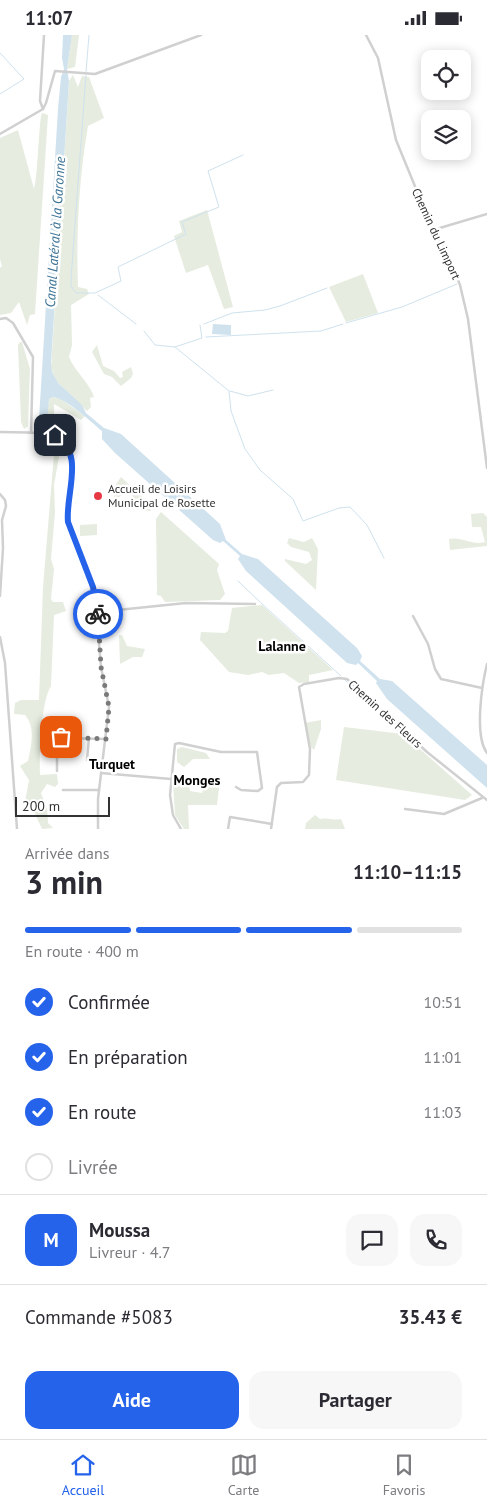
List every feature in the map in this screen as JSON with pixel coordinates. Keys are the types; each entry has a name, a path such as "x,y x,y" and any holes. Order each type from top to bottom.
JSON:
{"street":[{"path":"42,109 40,103 44,35"},
{"path":"0,135 42,109 46,103 53,73 60,71 82,74 99,73 201,35"},
{"name":"Chemin du Limport","path":"366,35 378,58 396,141 433,230 451,263 466,311 487,468"},
{"path":"433,230 487,214"},
{"path":"0,319 6,319 13,323 33,357 31,433"},
{"path":"0,431 55,435 66,443 70,454 72,471 67,512 68,522 93,587 98,612 101,667 109,707 100,773 98,829"},
{"path":"0,494 5,500 6,507 2,520 0,597"},
{"path":"98,612 186,603 255,604"},
{"path":"413,616 428,644 435,669 441,679 482,687 487,686"},
{"path":"0,637 5,663 17,829"},
{"path":"487,664 482,687 481,739 487,753"},
{"name":"Chemin des Fleurs","path":"272,824 279,785 303,782 309,777 310,749 299,687 304,684 343,677 357,687 427,752 487,800"},
{"path":"57,771 57,743 60,738 106,739"},
{"path":"87,760 89,738"},
{"path":"181,829 172,812 171,779 174,746 177,743 221,752 257,752 262,788 258,791 241,790 236,787"},
{"path":"100,773 171,779"},
{"path":"63,790 99,790"},
{"path":"405,809 444,814 454,812 470,801 483,798"},
{"path":"228,829 230,817 272,824 271,829"}],"shaded area":[{"path":"72,35 79,35 75,67 67,69"},
{"path":"73,75 78,87 82,76 89,77 104,118 88,126 80,186 77,247 78,287 87,289 89,294 71,305 72,345 69,357 94,397 90,398 91,407 87,411 56,381 51,368 69,81"},
{"path":"42,113 48,115 35,314 30,315 27,325 19,302 11,313 0,315 0,268 2,266 0,259 0,138 18,130 34,189"},
{"path":"207,210 233,307 224,309 208,265 186,273 174,236 182,232 179,221"},
{"path":"363,274 378,313 346,322 329,287"},
{"path":"22,342 30,369 28,426 24,429 21,422 18,345"},
{"path":"97,345 103,366 114,371 120,378 123,377 122,372 131,367 133,374 131,378 121,386 112,377 104,374 92,352"},
{"path":"53,397 61,399 85,416 81,420 54,404 54,418 49,433 44,432 49,399"},
{"path":"57,450 59,457 54,485 55,512 51,559 54,569 51,599 53,602 63,602 66,611 54,615 51,686 45,704 41,729 40,775 57,774 58,784 55,787 47,784 41,793 47,809 48,823 53,828 42,829 32,807 25,802 29,780 20,766 28,761 32,737 31,725 25,715 14,714 15,703 21,700 39,700 43,587 54,454"},
{"path":"121,477 151,505 151,511 142,510 128,489 118,498 114,499 114,487"},
{"path":"161,512 219,564 217,570 225,594 220,600 165,602 161,596 157,595 156,519"},
{"path":"483,513 487,517 487,546 450,550 449,539 454,538 476,543 485,542 481,527 472,527 471,514"},
{"path":"97,524 97,535 80,536 80,525"},
{"path":"289,538 304,542 312,538 318,549 316,590 285,561 285,559 306,564 312,560 309,552 291,547 287,543"},
{"path":"262,605 333,670 309,675 309,682 299,683 284,673 269,675 262,672 248,675 229,672 200,640 201,632 225,633 228,631 232,608"},
{"path":"119,635 122,635 127,646 145,649 142,657 133,657 120,664"},
{"path":"321,720 321,729 314,750 311,747 305,723"},
{"path":"344,727 403,734 472,795 465,800 336,780"},
{"path":"182,747 206,753 210,759 193,759 184,767 177,762 177,749"},
{"path":"173,783 189,784 190,791 202,793 204,786 219,788 217,805 188,805 189,829 184,829 175,815"},
{"path":"315,815 320,819 341,819 345,829 305,829 306,823"}],"water":[{"name":"Canal Latéral à la Garonne","path":"63,35 72,35 67,69 69,81 51,363 52,372 58,383 82,405 86,413 104,428 121,434 220,524 226,540 242,554 258,559 357,648 362,656 360,661 380,679 392,681 487,765 487,788 387,699 376,683 377,681 358,663 356,665 347,663 246,571 238,559 240,556 223,541 220,543 213,540 115,453 102,439 102,431 78,411 58,398 53,397 49,399 46,429 40,432 39,419 58,109 61,77 64,69 62,58"},
{"path":"213,324 231,325 231,335 212,334"}],"waterway":[{"path":"86,72 89,35"},
{"path":"0,53 24,79 0,94"},
{"path":"86,75 71,279 71,286 76,293 95,293 121,281 118,267 186,234 182,222 219,207 208,171 243,155"},
{"path":"346,323 402,307 457,284"},
{"path":"204,324 232,313 265,310 280,306 327,288"},
{"path":"98,295 136,324"},
{"path":"206,337 321,331 343,324"},
{"path":"175,347 202,338 200,325"},
{"path":"144,331 155,345 175,347 229,391 231,411 245,449 260,470 293,499 303,521 339,508 350,507 367,525 384,558"},
{"path":"230,391 248,396 273,390"},
{"path":"238,581 260,602"},
{"path":"261,603 341,676"},
{"path":"344,679 347,682"},
{"path":"348,683 357,691"}],"way so far":[{"path":"61,737 106,739 109,707 101,667 98,614"}],"place":[{"name":"Accueil de Loisirs Municipal de Rosette","path":"98,496"}],"district":[{"name":"Lalanne","path":"282,646"},
{"name":"Turquet","path":"112,764"},
{"name":"Monges","path":"197,780"}],"route":[{"path":"55,435 66,443 70,454 72,471 67,512 68,522 93,587 98,614"}]}
